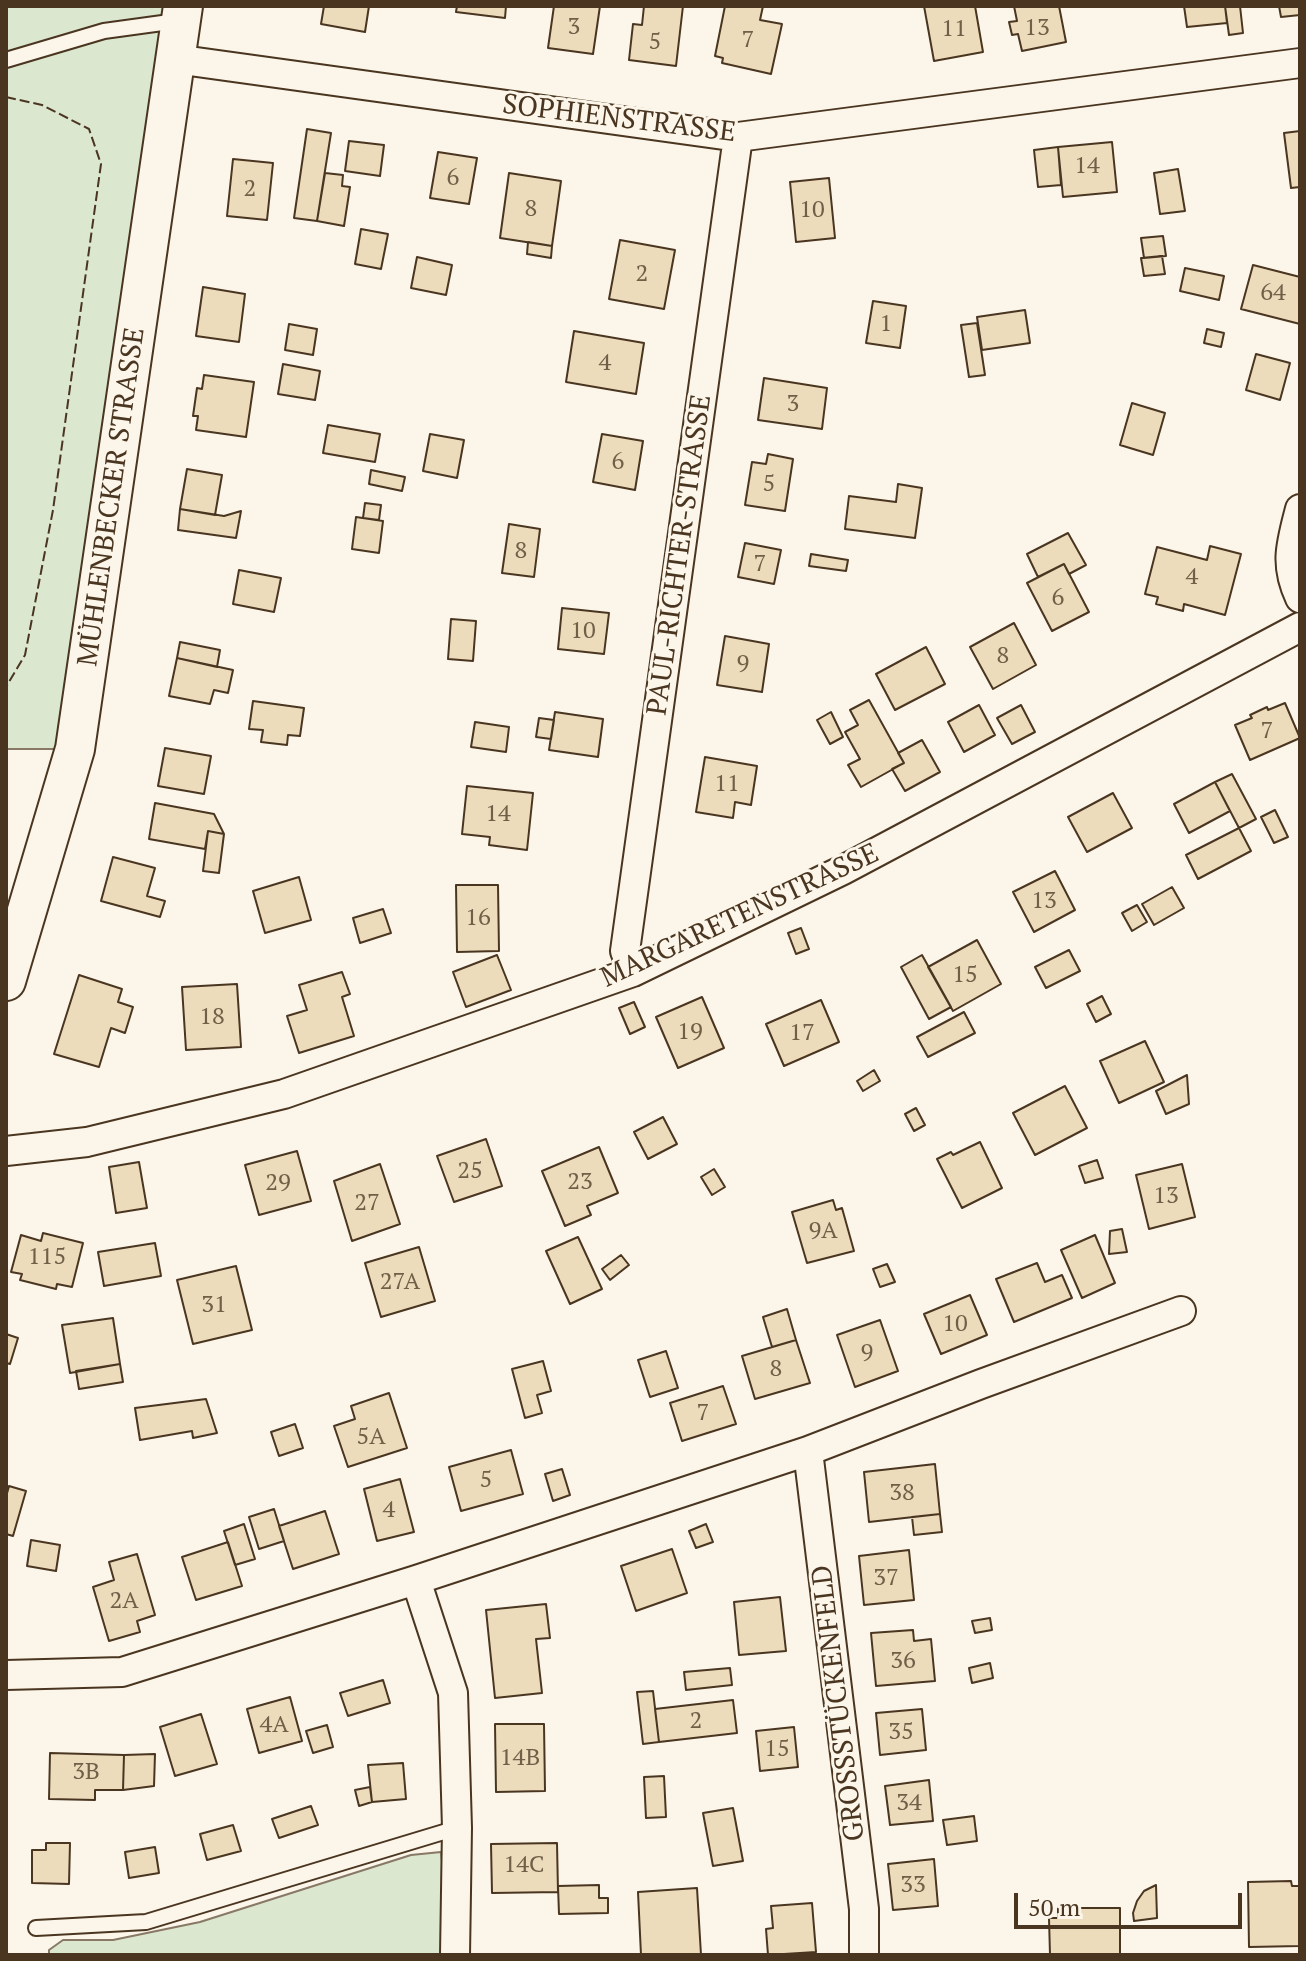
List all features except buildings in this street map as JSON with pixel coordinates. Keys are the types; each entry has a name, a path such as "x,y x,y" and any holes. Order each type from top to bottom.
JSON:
{"main road":[{"name":"MÜHLENBECKER STRASSE","path":"6,981 75,749 182,13"}],"street":[{"name":"SOPHIENSTRASSE","path":"175,59 738,137 1300,63"},
{"name":"PAUL-RICHTER-STRASSE","path":"633,972 625,951 738,137"},
{"path":"1300,509 1290,551 1292,582 1300,598"},
{"name":"MARGARETENSTRASSE","path":"6,1151 87,1142 284,1094 633,972 843,870 1300,627"},
{"path":"6,1675 122,1672 416,1580 808,1451 1181,1311"},
{"name":"GROSSSTÜCKENFELD","path":"808,1451 864,1909 864,1955"},
{"path":"416,1580 453,1693 457,1828 455,1955"}],"lane":[{"path":"6,60 104,31 182,13"},
{"path":"36,1928 146,1922 457,1828"}],"green space":[{"path":"6,6 183,6 75,749 6,749"},
{"path":"441,1852 445,1892 443,1955 49,1955 49,1950 63,1940 113,1940 200,1922 411,1855"}],"fence":[{"path":"6,97 42,105 89,129 101,164 53,510 25,655 6,687"}]}
